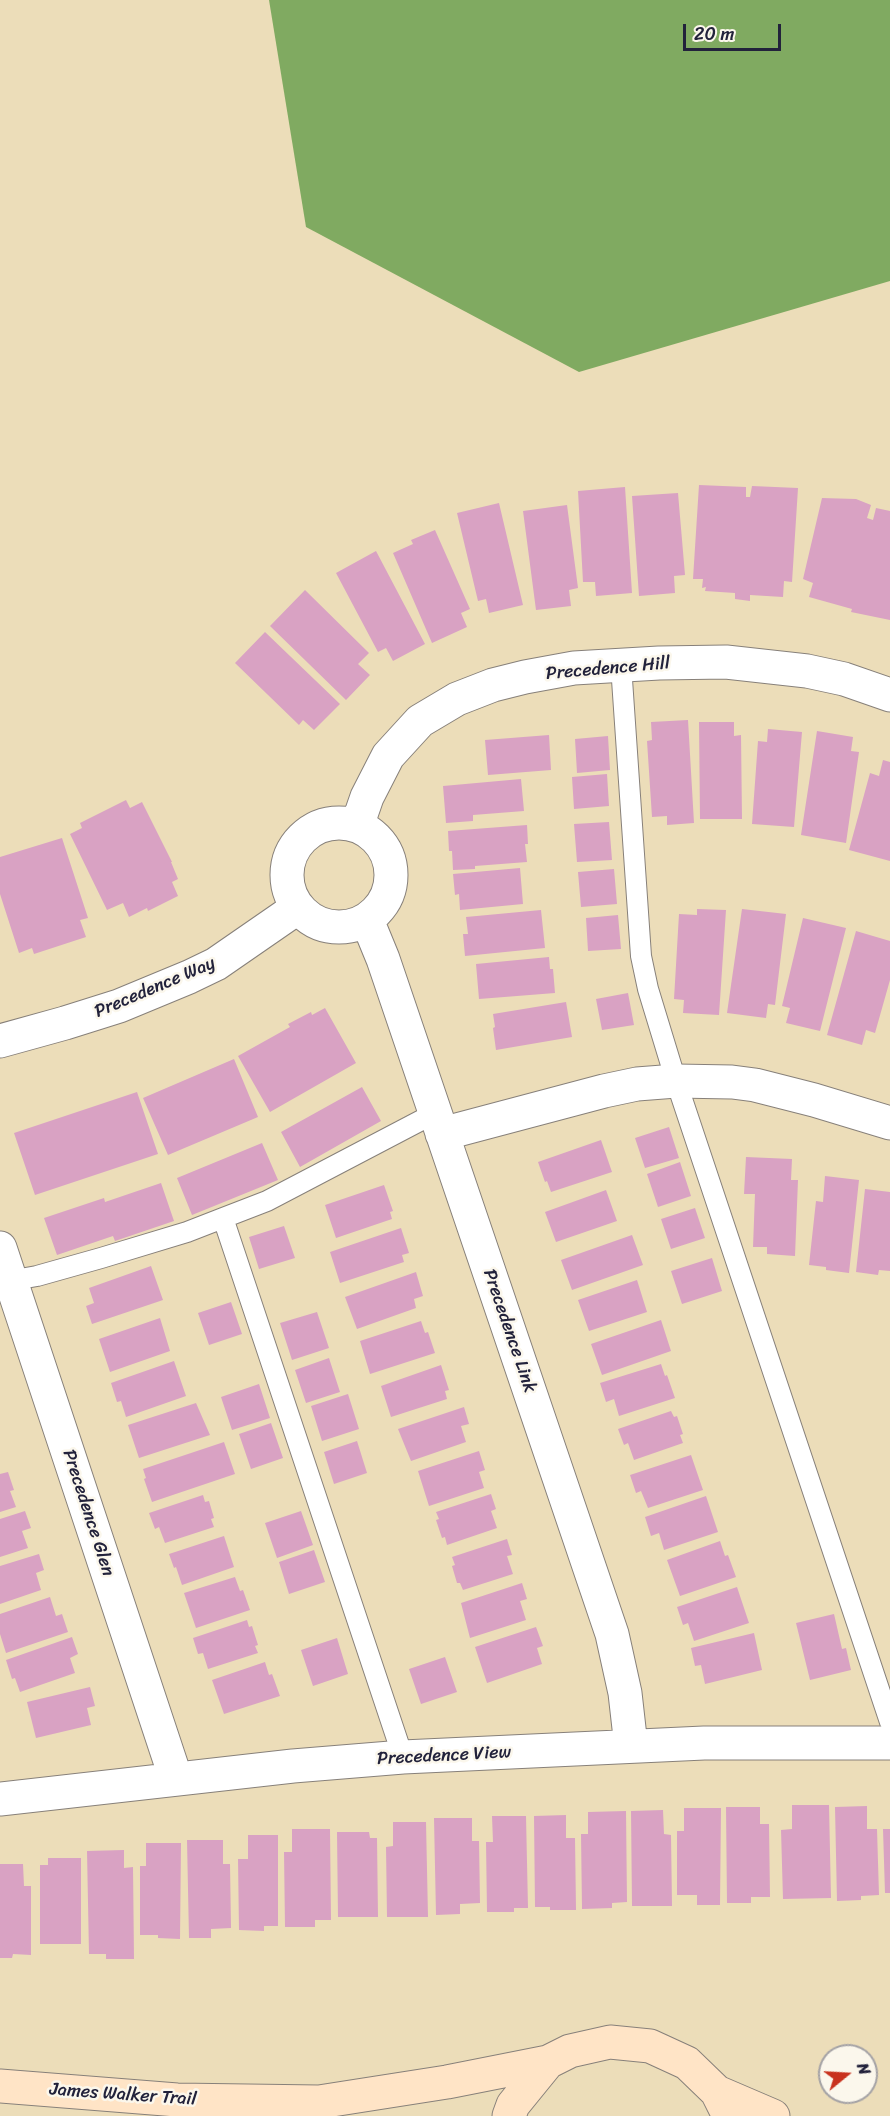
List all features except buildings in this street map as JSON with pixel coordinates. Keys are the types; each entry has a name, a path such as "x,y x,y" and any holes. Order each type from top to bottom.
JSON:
{"main road":[{"path":"509,2116 513,2105 548,2062 570,2051 610,2042 650,2046 687,2063 723,2104 772,2116"},
{"name":"James Walker Trail","path":"0,2086 177,2100 319,2102 447,2082 548,2062"},
{"name":"James Walker Trail","path":"319,2102 356,2116"}],"street":[{"name":"Precedence Hill","path":"357,826 367,797 388,756 420,721 437,709 475,692 525,677 574,668 621,665 716,662 764,664 844,679 890,695"},
{"path":"340,822 357,826 372,834 383,847 390,861 391,878 388,894 380,909 367,920 353,926 337,928 322,925 297,908 289,893 286,876 289,859 296,844 308,832 324,825 340,822"},
{"name":"Precedence Way","path":"0,1041 108,1009 189,977 225,958 297,908"},
{"name":"Precedence Link","path":"367,920 381,951 612,1634 625,1694 631,1746"},
{"path":"439,1123 637,1084 676,1081 732,1082 755,1085 890,1123"},
{"name":"Precedence Glen","path":"0,1248 5,1281 176,1779"},
{"name":"Precedence View","path":"0,1799 293,1766 403,1757 704,1743 890,1743"}],"lane":[{"path":"621,665 641,956 654,1013 890,1722"},
{"path":"5,1281 37,1276 188,1232 267,1201 439,1123"},
{"path":"223,1218 403,1757"}],"green space":[{"path":"269,0 890,0 890,281 579,372 306,227"}]}
